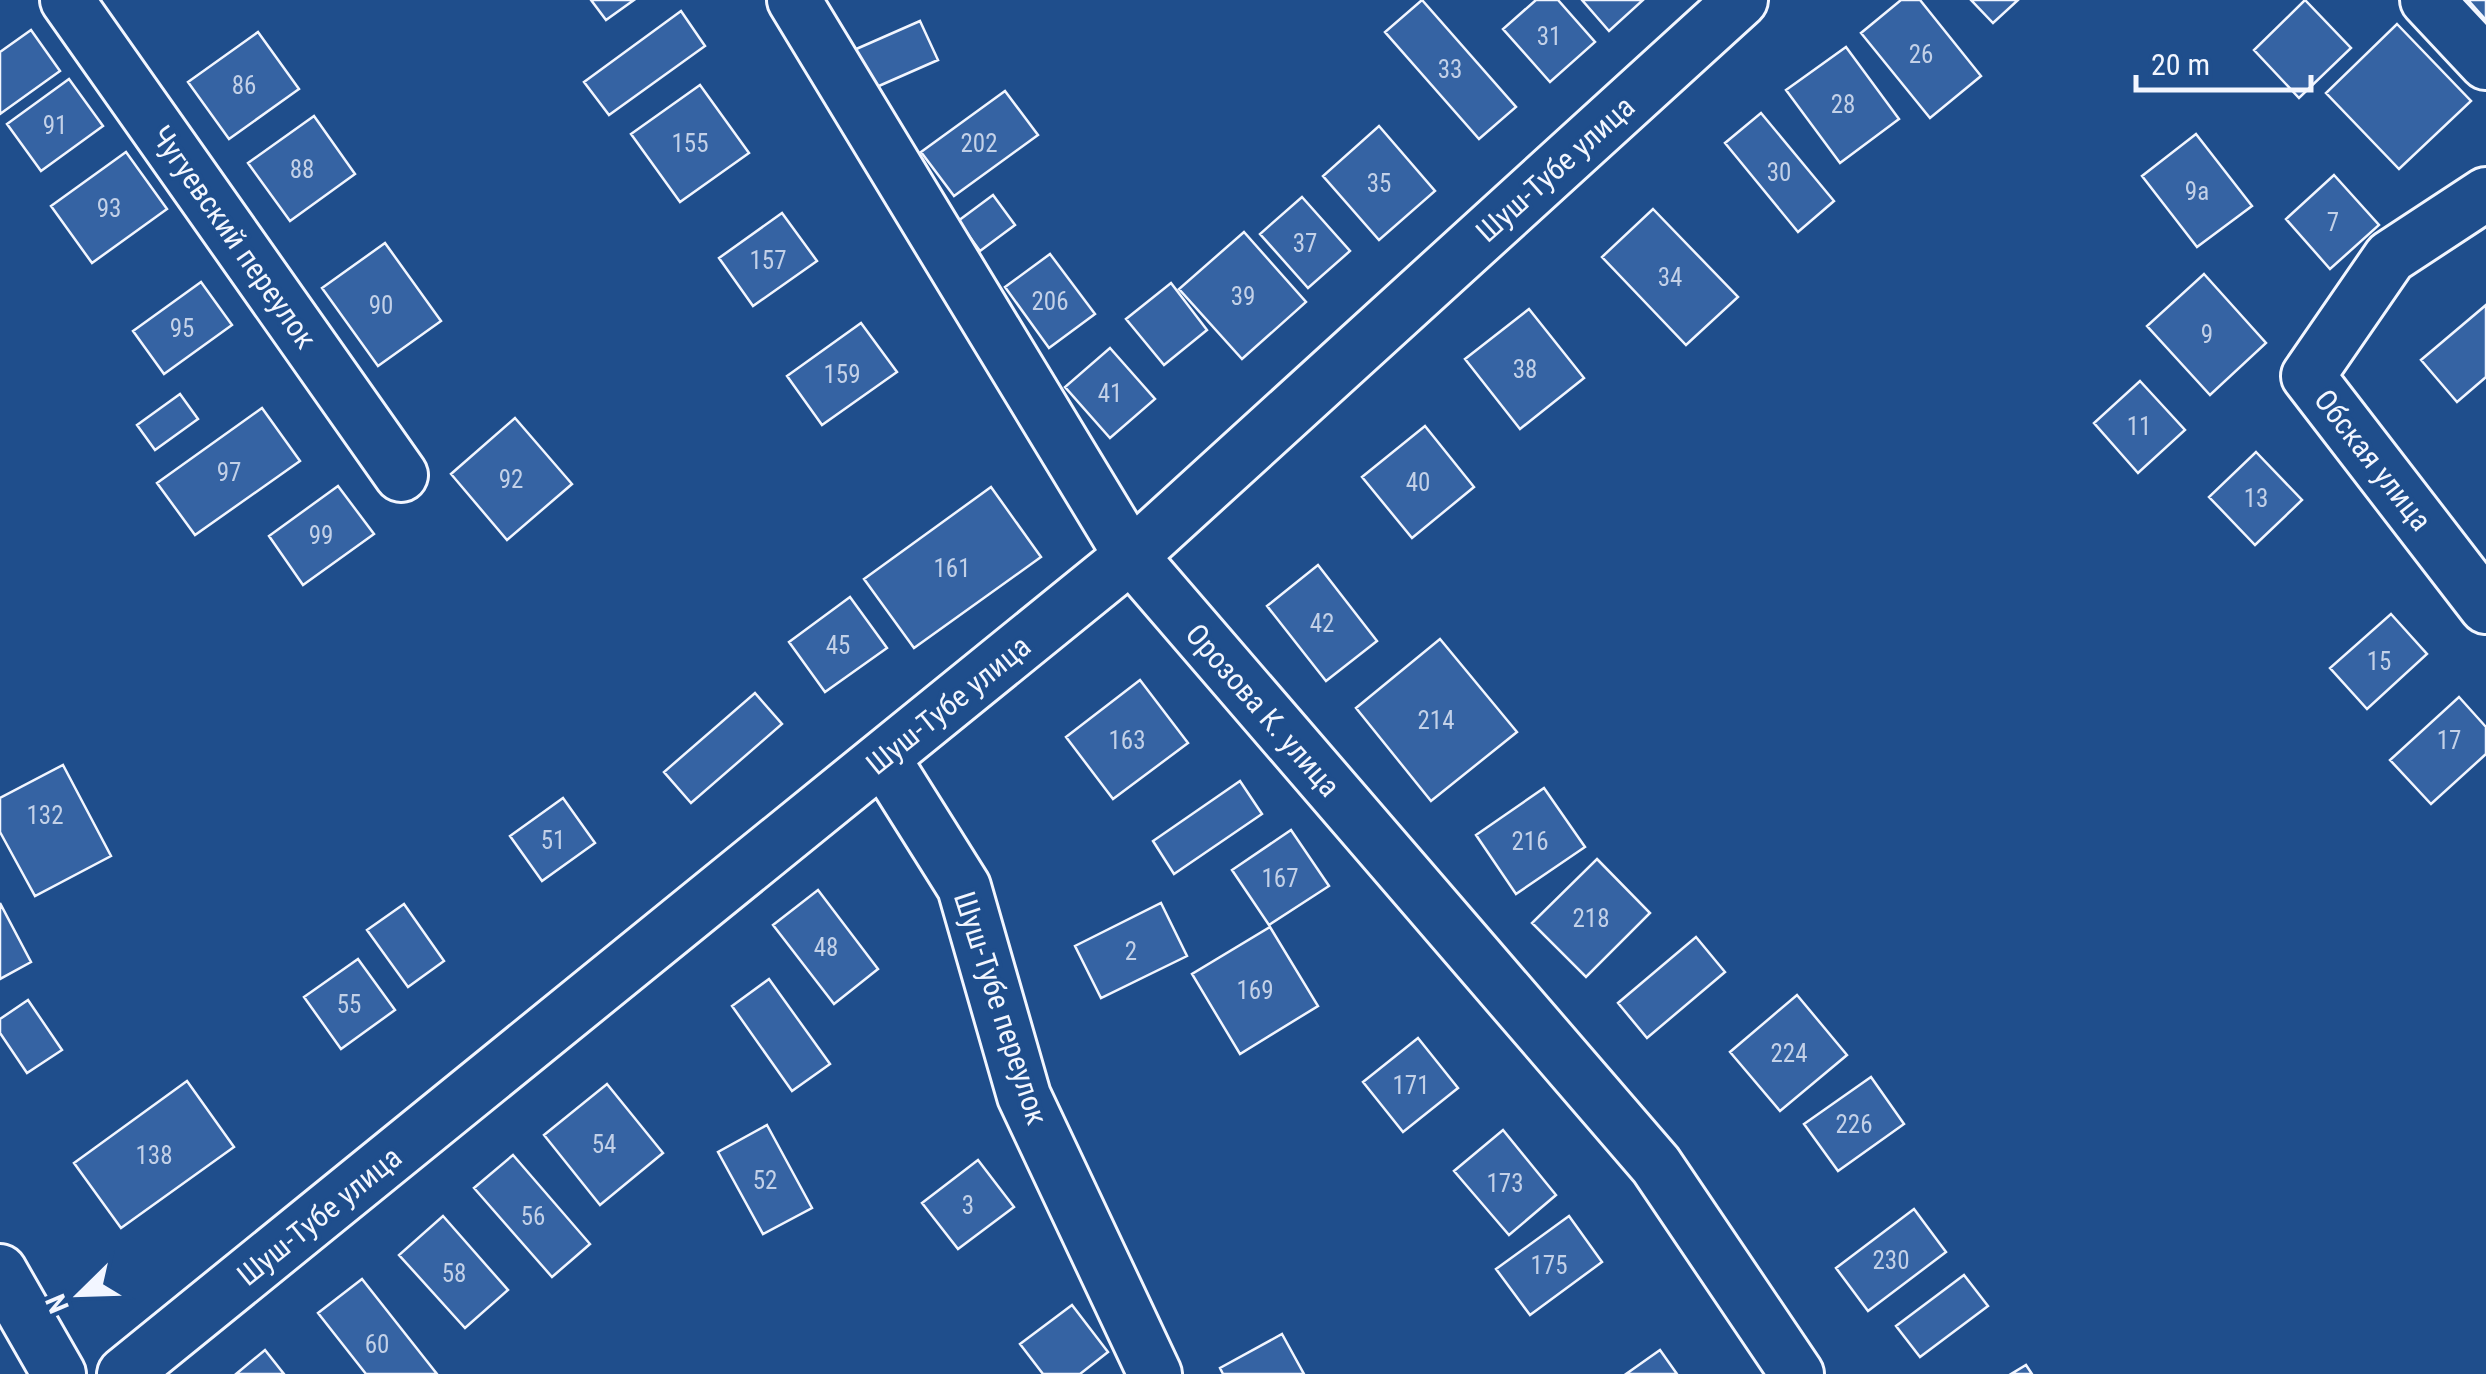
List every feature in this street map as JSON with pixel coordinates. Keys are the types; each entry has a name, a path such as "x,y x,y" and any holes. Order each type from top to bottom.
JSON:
{"street":[{"name":"Чугуевский переулок","path":"67,0 401,474"},
{"name":"Орозова К. улица","path":"794,0 1130,556 1656,1165 1796,1374"},
{"name":"Шуш-Тубе улица","path":"124,1374 1130,556 1741,0"},
{"path":"2427,0 2486,63"},
{"name":"Обская улица","path":"2486,194 2390,257 2308,376 2486,607"},
{"name":"Шуш-Тубе переулок","path":"883,758 964,887 1024,1096 1155,1374"},
{"path":"0,1271 59,1374"}],"building":[{"path":"591,0 634,0 606,20"},
{"path":"1422,0 1516,107 1479,139 1385,32"},
{"path":"1536,0 1558,0 1595,42 1550,82 1503,29"},
{"path":"1582,0 1643,0 1609,31"},
{"path":"1901,0 1920,0 1981,76 1930,118 1861,33"},
{"path":"1971,0 2018,0 1993,23"},
{"path":"2305,0 2351,48 2299,98 2254,50"},
{"path":"2468,0 2486,0 2486,20"},
{"path":"681,11 705,46 609,115 584,82"},
{"path":"920,21 938,60 872,89 854,50"},
{"path":"2397,24 2471,101 2399,169 2326,93"},
{"path":"31,30 60,71 0,114 0,52"},
{"path":"258,32 299,89 229,139 188,82"},
{"path":"1846,47 1899,119 1840,163 1786,90"},
{"path":"69,79 103,126 41,171 7,124"},
{"path":"700,85 749,153 680,202 631,134"},
{"path":"1005,91 1038,135 954,196 921,152"},
{"path":"1761,113 1834,201 1798,232 1725,143"},
{"path":"314,116 355,174 290,221 248,163"},
{"path":"1379,126 1435,191 1379,240 1323,176"},
{"path":"2196,134 2252,206 2197,247 2142,176"},
{"path":"126,152 167,209 92,263 51,206"},
{"path":"2334,175 2379,225 2330,269 2286,219"},
{"path":"993,195 1015,225 980,251 958,221"},
{"path":"1302,197 1350,251 1308,288 1260,234"},
{"path":"1653,209 1738,297 1686,345 1602,257"},
{"path":"782,213 817,261 753,306 719,258"},
{"path":"1244,232 1306,302 1242,359 1179,289"},
{"path":"385,243 441,321 378,366 322,288"},
{"path":"1050,254 1095,314 1049,348 1005,287"},
{"path":"2204,274 2266,343 2210,395 2147,326"},
{"path":"201,282 232,325 164,374 133,331"},
{"path":"1171,283 1207,330 1164,365 1126,319"},
{"path":"2486,305 2486,377 2457,402 2421,360"},
{"path":"1529,309 1584,378 1520,429 1465,359"},
{"path":"861,323 897,372 822,425 787,376"},
{"path":"1110,348 1155,399 1110,438 1065,387"},
{"path":"2140,381 2185,430 2138,473 2094,423"},
{"path":"180,394 198,419 155,450 137,425"},
{"path":"262,408 300,461 195,535 157,483"},
{"path":"515,418 572,484 507,540 451,474"},
{"path":"1425,426 1474,487 1412,538 1362,477"},
{"path":"2256,452 2302,500 2255,545 2209,497"},
{"path":"338,486 374,534 303,585 269,536"},
{"path":"991,487 1041,557 914,648 864,579"},
{"path":"1318,565 1377,641 1326,681 1267,606"},
{"path":"850,597 887,648 825,692 789,642"},
{"path":"2391,614 2427,654 2367,709 2330,668"},
{"path":"1440,639 1517,732 1431,801 1356,708"},
{"path":"1140,680 1188,743 1113,799 1066,737"},
{"path":"755,693 782,724 691,803 664,772"},
{"path":"2459,697 2486,727 2486,754 2431,804 2390,760"},
{"path":"63,765 111,856 35,896 0,832 0,798"},
{"path":"1240,781 1262,814 1174,874 1153,841"},
{"path":"1544,788 1585,847 1516,894 1476,835"},
{"path":"563,798 595,843 542,881 510,836"},
{"path":"1291,830 1329,886 1269,925 1232,870"},
{"path":"1597,859 1650,913 1586,977 1532,923"},
{"path":"818,890 878,969 834,1004 773,925"},
{"path":"0,903 31,962 0,979"},
{"path":"1161,903 1187,956 1101,998 1075,946"},
{"path":"404,904 444,961 408,987 367,930"},
{"path":"1270,927 1318,1006 1240,1054 1192,974"},
{"path":"1696,937 1725,972 1647,1038 1618,1003"},
{"path":"358,959 395,1010 341,1049 304,997"},
{"path":"769,979 830,1064 792,1091 732,1006"},
{"path":"1797,995 1847,1055 1780,1111 1730,1052"},
{"path":"28,1000 62,1050 27,1073 0,1033 0,1019"},
{"path":"1418,1038 1458,1088 1403,1132 1363,1082"},
{"path":"1871,1077 1904,1124 1838,1171 1804,1124"},
{"path":"187,1081 234,1147 121,1228 74,1163"},
{"path":"607,1084 663,1153 600,1205 544,1135"},
{"path":"767,1125 812,1208 763,1234 718,1152"},
{"path":"1503,1130 1556,1195 1509,1235 1454,1171"},
{"path":"513,1155 590,1244 552,1277 474,1188"},
{"path":"978,1160 1014,1207 958,1249 922,1203"},
{"path":"1914,1209 1946,1252 1868,1311 1836,1268"},
{"path":"443,1216 508,1290 465,1328 399,1255"},
{"path":"1569,1216 1602,1262 1530,1315 1496,1269"},
{"path":"1964,1275 1988,1306 1920,1357 1896,1326"},
{"path":"362,1279 437,1374 366,1374 318,1313"},
{"path":"1072,1305 1108,1352 1080,1374 1043,1374 1020,1344"},
{"path":"1282,1334 1304,1374 1223,1374 1220,1368"},
{"path":"265,1350 284,1374 236,1374"},
{"path":"1660,1350 1677,1374 1626,1374"},
{"path":"2026,1365 2032,1374 2011,1374"}]}
